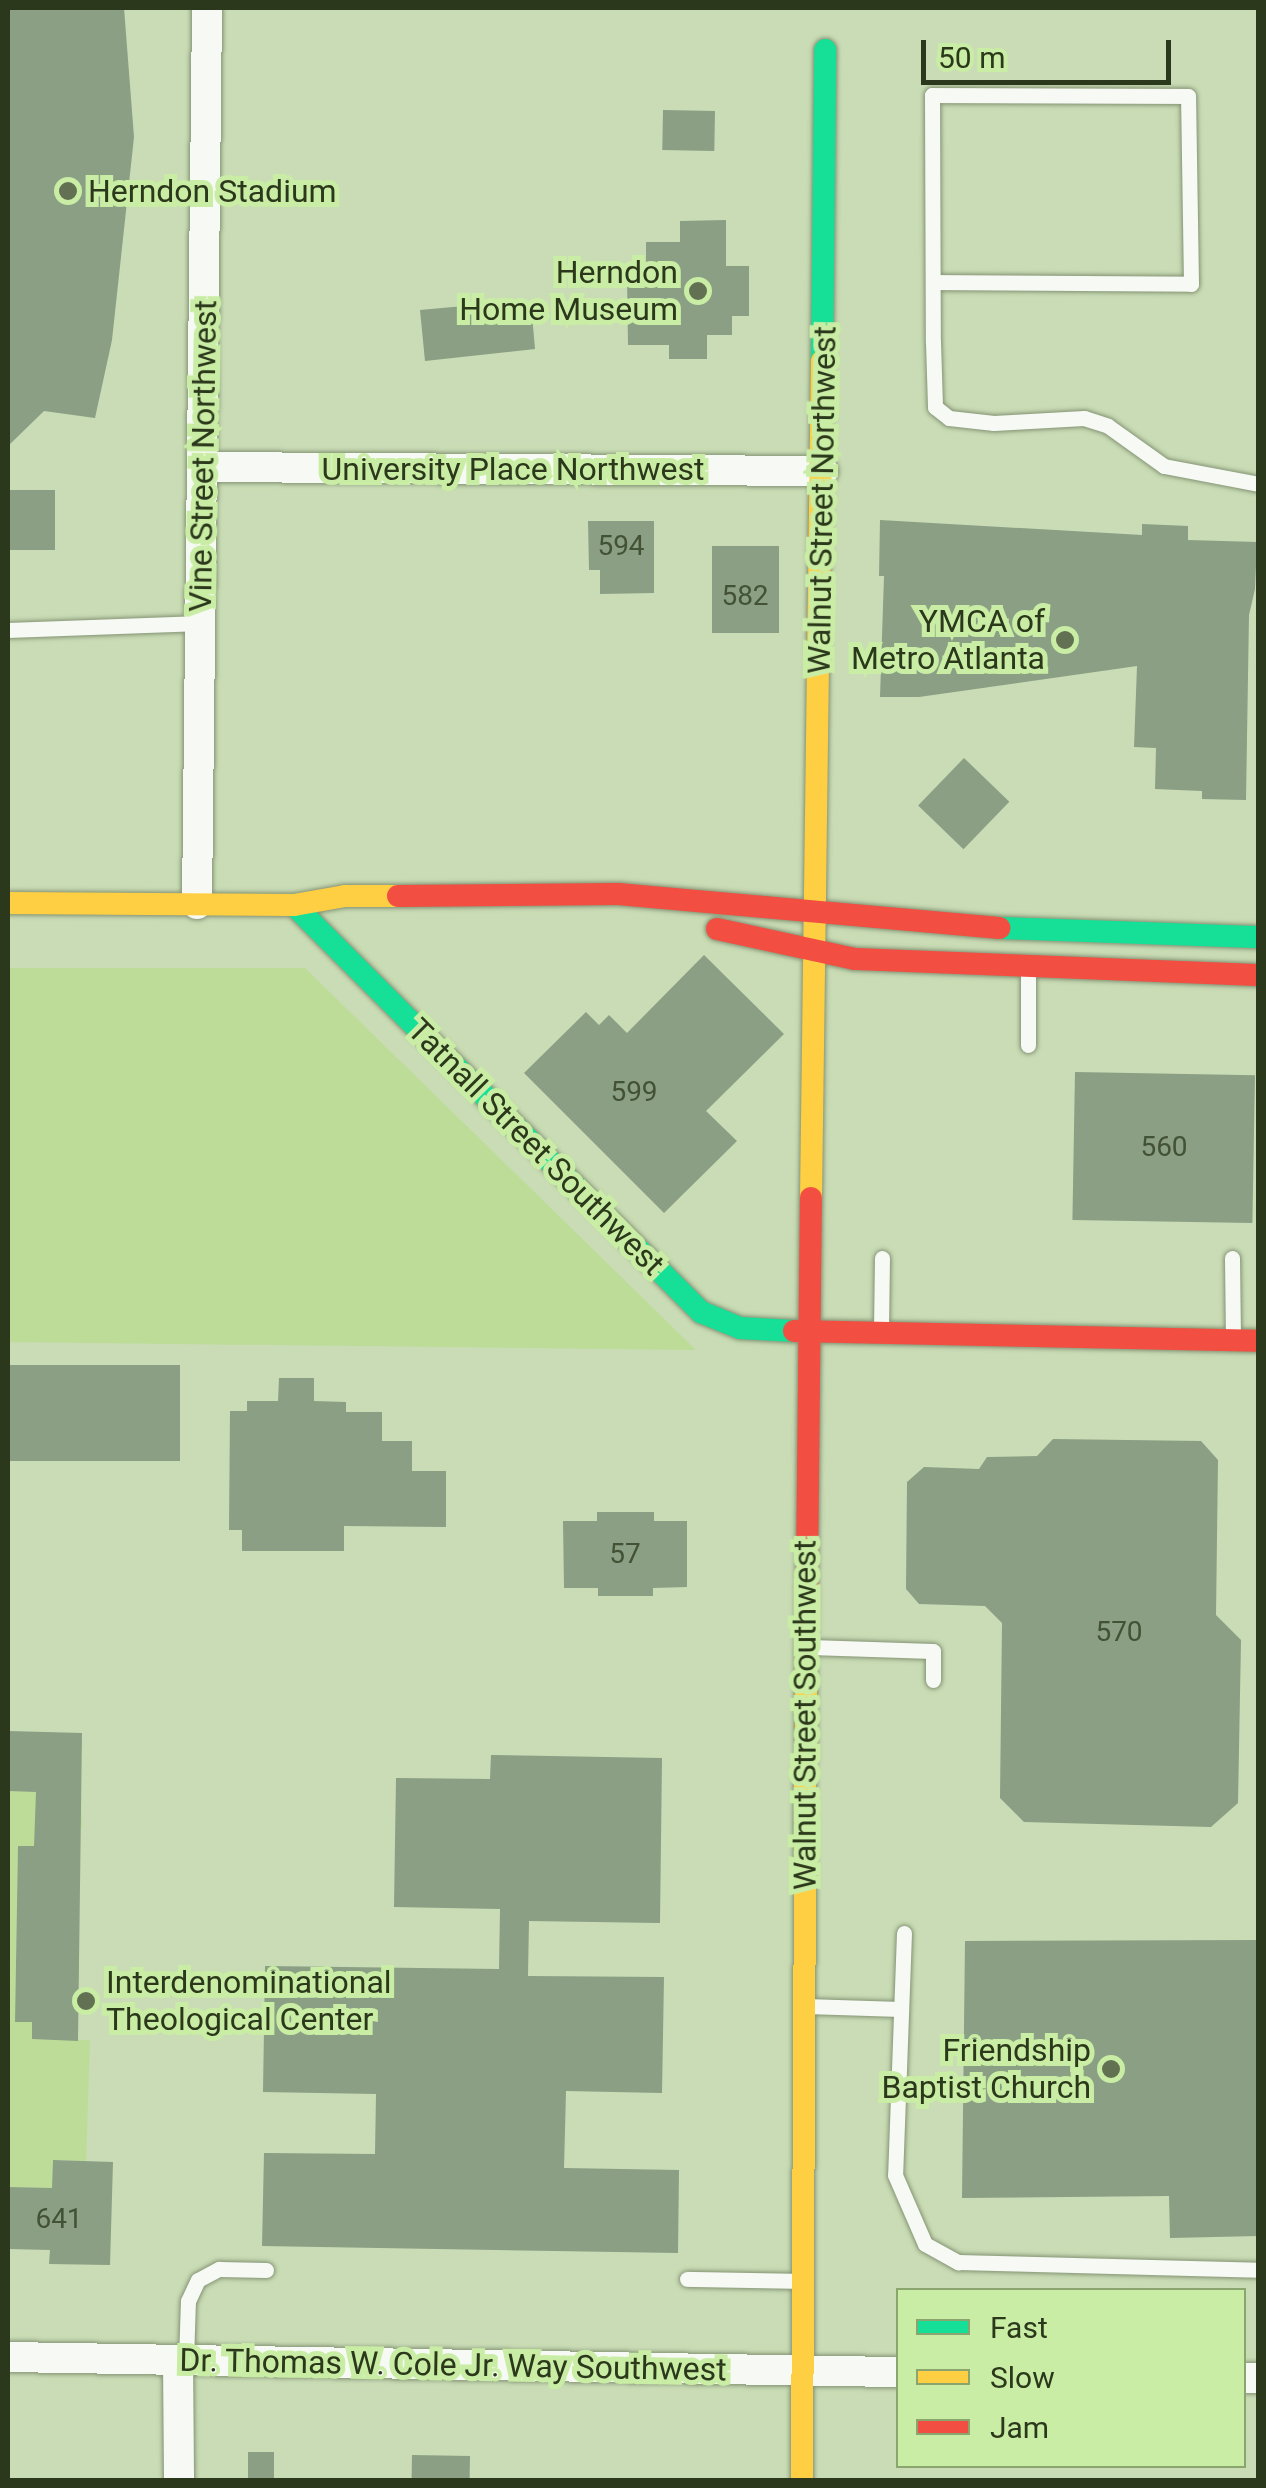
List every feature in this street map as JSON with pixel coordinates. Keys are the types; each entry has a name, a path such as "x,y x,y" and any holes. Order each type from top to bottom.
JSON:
{"street":[{"name":"Vine Street Northwest","path":"198,904 207,8"},
{"name":"Walnut Street Northwest","path":"815,950 825,50"},
{"name":"University Place Northwest","path":"203,467 823,472"},
{"path":"8,903 294,905 345,896 618,894 1017,930 1258,937"},
{"path":"294,905 344,919 575,918"},
{"name":"Tatnall Street Southwest","path":"294,905 701,1312 740,1328 807,1332 1258,1341"},
{"path":"633,919 704,926 855,959 1258,974"},
{"name":"Walnut Street Southwest","path":"802,2480 807,1332 815,950"},
{"name":"Dr. Thomas W. Cole Jr. Way Southwest","path":"8,2358 896,2372"},
{"path":"179,2480 182,2360"}],"lane":[{"path":"932,282 1191,284 1188,96 932,95 932,282 935,406 949,418 994,423 1084,418 1108,426 1164,466 1258,484"},
{"path":"8,630 201,624"},
{"path":"1028,967 1028,1044"},
{"path":"880,1333 882,1258"},
{"path":"1232,1258 1233,1340"},
{"path":"806,1647 934,1651 933,1680"},
{"path":"904,1934 896,2176 925,2244 958,2262 1193,2265 1258,2270"},
{"path":"804,2006 902,2009"},
{"path":"182,2360 188,2301 198,2280 219,2268 266,2270"},
{"path":"687,2278 803,2281"}],"green space":[{"path":"8,968 305,968 696,1350 8,1342"},
{"path":"8,1791 81,1793 82,1829 35,1829 34,1846 18,1846 15,2021 32,2022 33,2039 90,2040 86,2161 53,2160 52,2188 8,2187"}],"building":[{"name":"Herndon Stadium","path":"8,8 124,8 134,137 112,340 95,418 44,411 8,446"},
{"path":"663,110 715,111 714,151 662,150"},
{"path":"726,220 726,266 749,266 749,316 732,316 732,335 707,335 707,359 669,359 669,345 628,345 627,277 646,277 646,242 680,242 680,221"},
{"path":"508,302 510,317 532,315 535,349 425,361 420,310"},
{"path":"8,490 55,490 55,550 8,550"},
{"name":"YMCA of Metro Atlanta","path":"880,520 1142,535 1142,524 1188,526 1188,540 1257,542 1255,589 1249,615 1246,800 1202,799 1202,791 1155,789 1156,748 1134,747 1137,666 919,697 880,697 884,576 879,576"},
{"path":"588,521 654,521 654,593 600,594 600,570 589,570"},
{"path":"712,546 779,546 779,633 712,633"},
{"path":"964,758 1009,802 963,849 918,805"},
{"path":"704,955 784,1034 706,1111 737,1141 664,1213 524,1073 586,1012 599,1025 609,1015 627,1033"},
{"path":"1075,1072 1255,1075 1252,1223 1072,1220"},
{"path":"8,1365 180,1365 180,1461 8,1461"},
{"path":"279,1378 314,1378 314,1401 346,1402 346,1412 382,1412 382,1441 412,1441 412,1471 446,1471 446,1527 344,1526 344,1551 242,1551 242,1530 229,1530 230,1411 247,1411 247,1401 278,1401"},
{"path":"1053,1439 1201,1441 1218,1460 1216,1615 1241,1640 1238,1803 1211,1827 1024,1822 1000,1798 1002,1623 985,1606 919,1604 906,1589 907,1482 924,1467 979,1469 987,1457 1037,1456"},
{"path":"597,1512 654,1512 654,1521 687,1521 687,1587 653,1588 653,1596 598,1596 598,1588 564,1588 563,1521 597,1521"},
{"path":"8,1731 82,1733 78,2041 32,2039 32,2022 15,2022 18,1846 34,1846 36,1792 8,1791"},
{"path":"491,1755 662,1758 660,1923 529,1921 528,1976 664,1977 662,2093 566,2091 564,2168 679,2170 678,2253 262,2246 264,2153 375,2154 376,2094 263,2092 265,1966 499,1969 500,1909 394,1907 396,1778 490,1779"},
{"name":"Friendship Baptist Church","path":"1258,1940 1258,2236 1170,2238 1169,2196 962,2198 965,1941"},
{"path":"53,2160 113,2162 110,2265 49,2264 50,2250 8,2249 8,2187 52,2188"},
{"path":"248,2452 274,2452 274,2480 248,2480"},
{"path":"412,2455 470,2456 470,2480 412,2480"}],"traffic: fast":[{"path":"822,361 825,50"},
{"path":"294,905 701,1312 740,1328 794,1331"},
{"path":"999,928 1258,937"}],"traffic: slow":[{"path":"811,1198 822,361"},
{"path":"8,903 294,905 345,896 398,896"},
{"path":"802,2480 806,1666"}],"traffic: jam":[{"path":"398,896 618,894 999,928"},
{"path":"717,929 855,959 1258,975"},
{"path":"806,1666 811,1198"},
{"path":"794,1331 1258,1341"}],"place":[{"name":"Herndon Stadium","path":"68,191"},
{"name":"Herndon Home Museum","path":"698,291"},
{"name":"YMCA of Metro Atlanta","path":"1065,640"},
{"name":"Interdenominational Theological Center","path":"86,2001"},
{"name":"Friendship Baptist Church","path":"1111,2069"}]}
